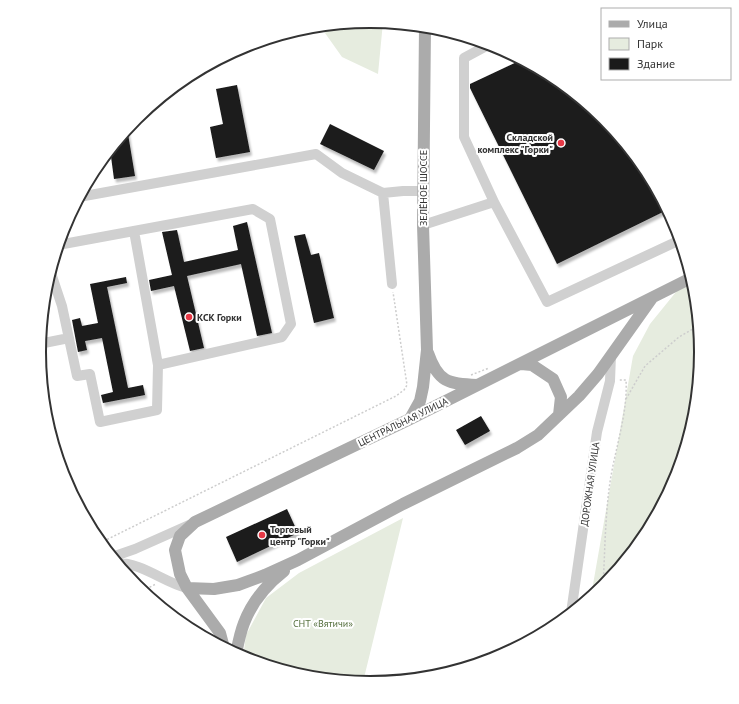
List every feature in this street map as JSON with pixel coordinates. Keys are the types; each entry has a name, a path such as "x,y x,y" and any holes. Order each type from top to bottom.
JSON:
{"main road":[{"name":"ЗЕЛЁНОЕ ШОССЕ","path":"425,33 423,225 428,350"},
{"name":"ЦЕНТРАЛЬНАЯ УЛИЦА","path":"195,522 410,419 685,281"},
{"path":"187,588 214,589 238,584 265,575 298,560 403,504 517,448 538,435 579,396 598,374 654,296"},
{"path":"428,350 436,372 443,378 462,385 478,385"},
{"path":"410,419 420,401 428,350"},
{"path":"521,364 532,365 553,379 561,396 559,415"},
{"path":"195,522 180,536 175,550 180,574 187,588 220,633 222,641"},
{"path":"237,648 243,623 257,597 270,582 298,560"}],"street":[{"path":"482,48 464,58 464,137 494,202 547,302 674,243"},
{"path":"86,196 316,154 342,173 383,193 423,191"},
{"path":"383,193 392,284"},
{"path":"423,225 494,202"},
{"path":"64,244 253,209 270,219 290,324 282,337 158,365"},
{"path":"54,281 62,306 77,376 90,374 100,422 157,410 158,365 134,231"},
{"path":"46,343 69,338"},
{"name":"ДОРОЖНАЯ УЛИЦА","path":"572,605 598,432 610,381 611,355"},
{"name":"ЦЕНТРАЛЬНАЯ УЛИЦА","path":"117,555 135,549 195,522"},
{"path":"124,563 143,568 175,585 187,588"}],"path":[{"path":"106,540 389,399 404,390 407,385 392,284"},
{"path":"625,400 645,366 679,337 693,329"},
{"path":"466,377 490,367"},
{"path":"604,576 610,483 625,400 626,380 610,381"}],"green space":[{"path":"348,29 382,29 378,74 342,57 324,31"},
{"path":"686,285 691,310 694,352 691,394 682,436 669,476 650,514 627,549 593,587 633,356 650,324 680,287"},
{"name":"СНТ «Вятичи»","path":"403,518 365,676 306,670 265,659 244,650 246,635 266,598 299,573"}],"building":[{"name":"Складской комплекс \"Горки\"","path":"516,62 550,83 583,108 613,138 639,172 662,213 557,264 470,88 470,84"},
{"path":"237,85 250,152 216,158 210,127 223,124 216,89"},
{"path":"330,124 384,151 374,170 320,144"},
{"path":"128,136 135,176 114,179 111,156"},
{"path":"247,222 272,333 257,336 241,264 187,276 204,348 190,351 174,286 151,291 149,280 172,275 162,232 177,230 184,262 238,250 233,226"},
{"path":"305,234 311,255 319,253 334,318 314,323 294,236"},
{"path":"126,277 127,283 107,287 128,388 143,385 145,395 103,403 101,395 113,392 102,338 85,341 87,350 78,352 72,320 80,318 82,326 98,323 90,284"},
{"path":"481,416 490,431 465,445 456,430"},
{"name":"Торговый центр \"Горки\"","path":"287,509 298,533 237,562 226,537"}],"place":[{"name":"Складской комплекс \"Горки\"","path":"561,143"},
{"name":"КСК Горки","path":"189,317"},
{"name":"Торговый центр \"Горки\"","path":"262,535"}]}
